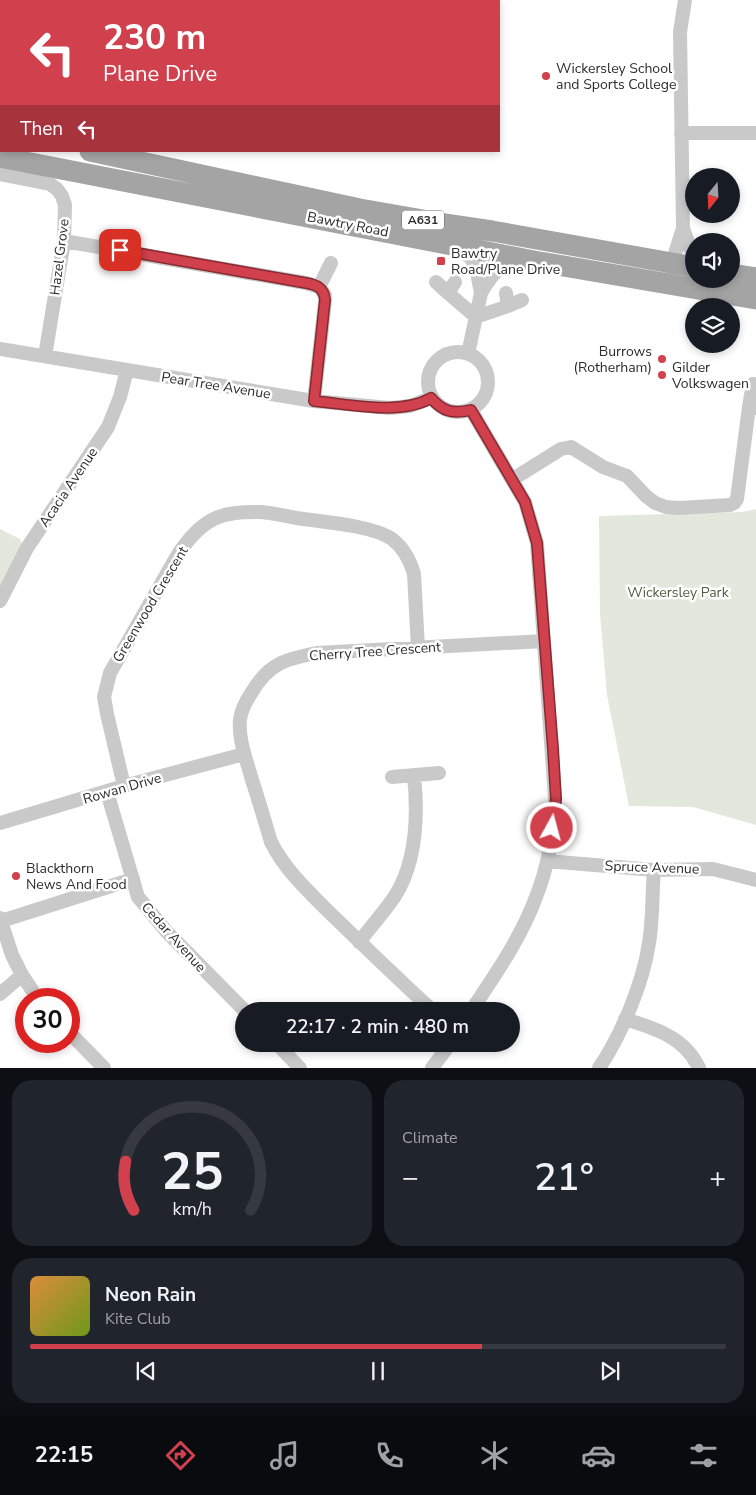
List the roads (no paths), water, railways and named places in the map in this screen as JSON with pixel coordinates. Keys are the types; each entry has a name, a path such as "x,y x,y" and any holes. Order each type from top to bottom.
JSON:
{"main road":[{"name":"Bawtry Road","path":"95,152 360,209 492,230 685,265"},
{"name":"Bawtry Road","path":"0,157 534,261 756,299"},
{"path":"740,275 756,278"}],"street":[{"path":"685,0 680,32 682,228 672,263 672,271 679,280 704,290"},
{"path":"681,133 756,133"},
{"name":"Hazel Grove","path":"0,174 50,184 57,189 65,205 64,241 45,356"},
{"path":"682,228 685,236"},
{"path":"64,241 306,283 319,287 325,295 325,300 314,401"},
{"path":"453,245 471,258 476,268 481,293"},
{"path":"468,354 481,293 491,276 508,265 534,261"},
{"path":"319,287 331,263"},
{"path":"436,282 451,287 476,317"},
{"path":"476,317 507,299 522,300"},
{"name":"Pear Tree Avenue","path":"0,348 314,401 390,408 410,406 431,398"},
{"path":"459,352 468,354 479,361 487,374 488,384 485,396 471,410 460,413 450,412 438,406 431,398 427,387 431,367 438,358 448,353 459,352"},
{"name":"Acacia Avenue","path":"0,601 27,548 108,427 120,397 127,370"},
{"path":"512,480 561,449 571,447 603,467 627,476 655,503 666,507 679,508 730,505 737,499 753,408 753,384"},
{"path":"471,410 525,502 537,543 556,799 543,877 536,898 508,954 477,1002"},
{"name":"Greenwood Crescent","path":"124,786 104,697 110,673 177,556 186,543 212,520 234,513 263,512 372,530 391,538 400,546 411,564 414,574 418,648"},
{"name":"Cherry Tree Crescent","path":"423,1002 359,942 294,876 279,857 271,842 244,754 240,721 244,706 266,672 280,663 298,657 318,654 544,641"},
{"name":"Rowan Drive","path":"0,823 124,786 244,754"},
{"path":"392,777 439,772"},
{"path":"359,942 395,896 403,879 412,850 416,796 414,775"},
{"name":"Cedar Avenue","path":"106,792 138,897 166,931 236,1002"},
{"name":"Spruce Avenue","path":"546,861 654,870 714,869 756,880"},
{"path":"599,1068 625,1019 643,969 649,942 654,870"},
{"path":"30,988 12,955 0,919 133,879"},
{"path":"0,994 22,976"},
{"path":"625,1019 670,1036 682,1045 695,1059 699,1068"},
{"path":"80,1043 104,1068"},
{"path":"284,1052 300,1068"},
{"path":"432,1068 444,1052"}],"place":[{"name":"Wickersley School and Sports College","path":"546,76"},
{"name":"Bawtry Road/Plane Drive","path":"441,261"},
{"name":"Burrows (Rotherham)","path":"662,359"},
{"name":"Gilder Volkswagen","path":"662,375"},
{"name":"Blackthorn News And Food","path":"16,876"}],"park label":[{"name":"Wickersley Park","path":"678,592"}]}
